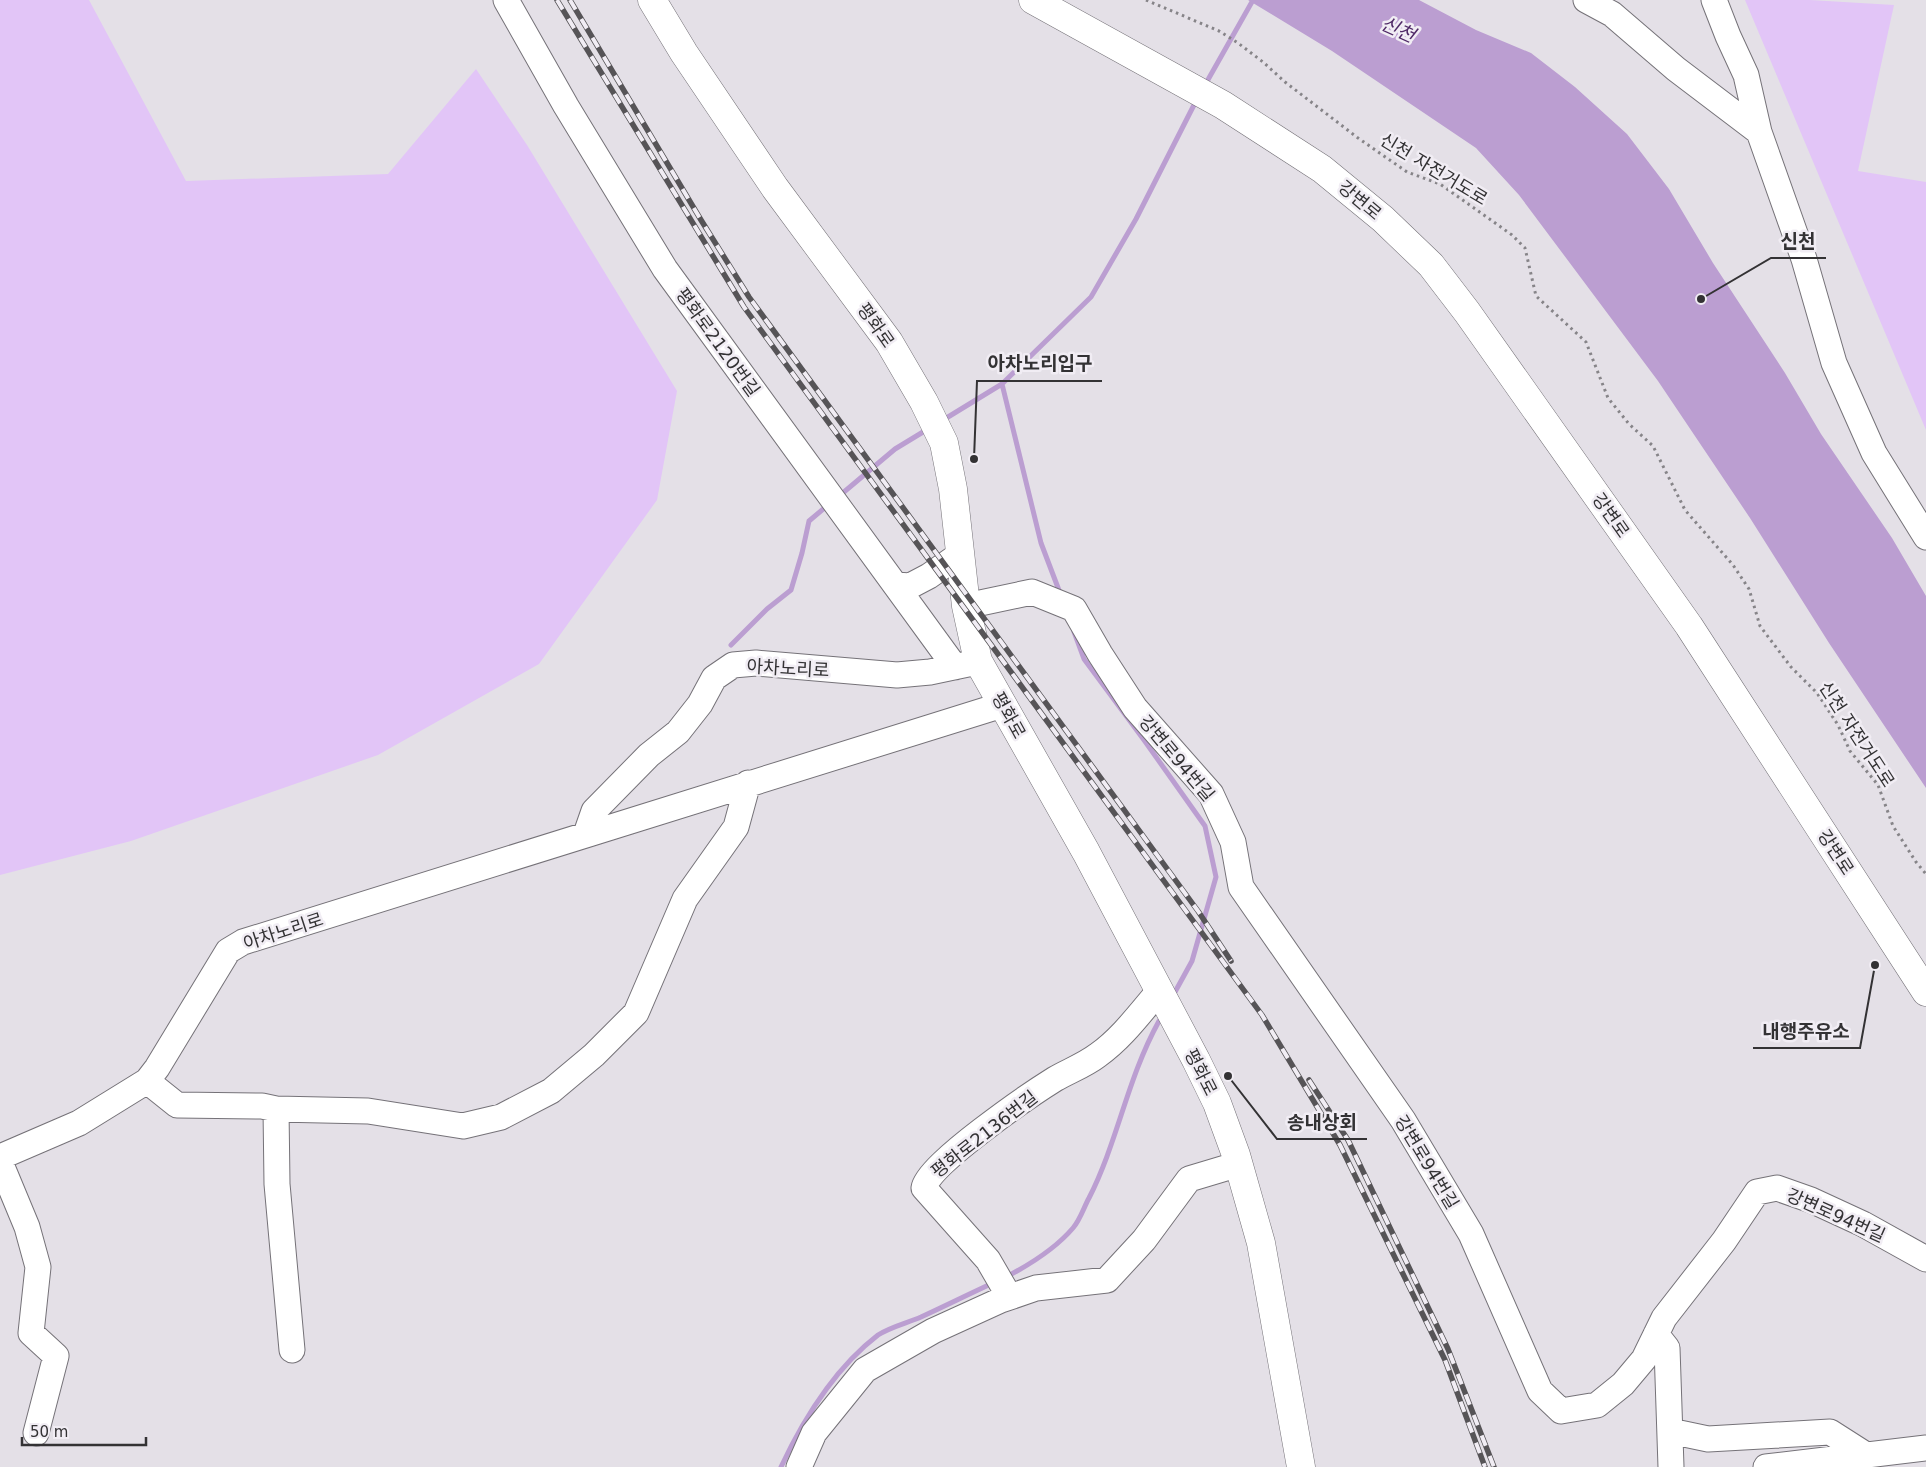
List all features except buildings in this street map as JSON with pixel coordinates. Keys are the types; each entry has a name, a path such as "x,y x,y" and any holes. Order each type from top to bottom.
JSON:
{"main road":[{"name":"평화로","path":"652,0 684,54 770,179 889,342 911,379 944,443 953,489 966,606 966,664 1002,705 1086,852 1217,1103 1239,1164 1261,1243 1301,1467"},
{"name":"강변로","path":"1033,0 1223,106 1322,169 1383,219 1431,265 1473,320 1689,626 1926,992"}],"street":[{"name":"평화로2120번길","path":"506,0 566,106 664,269 896,585 966,664"},
{"path":"1586,0 1612,14 1676,69 1759,132"},
{"path":"1714,0 1724,28 1746,75 1759,132 1804,259 1834,363 1874,453 1926,537"},
{"path":"896,585 910,586 929,576 959,554"},
{"name":"강변로94번길","path":"966,606 1032,592 1074,609 1135,708 1211,794 1233,842 1241,887 1403,1120 1471,1234 1540,1391 1561,1411 1597,1405 1623,1384 1644,1359 1664,1318 1724,1241 1757,1192 1777,1188 1811,1200 1863,1224 1926,1259"},
{"name":"아차노리로","path":"586,834 594,811 650,755 678,732 700,704 714,678 733,665 756,663 897,675 966,664"},
{"name":"아차노리로","path":"0,1157 79,1123 146,1081 157,1068 228,951 243,942 1002,705"},
{"path":"146,1081 177,1105 262,1106 276,1109 368,1111 463,1126 501,1117 551,1091 594,1055 636,1013 685,899 736,827 748,783"},
{"name":"평화로2136번길","path":"1001,1300 1006,1291 988,1260 924,1188 925,1182 943,1163 997,1119 1056,1079 1098,1055 1124,1032 1159,991"},
{"path":"276,1109 277,1184 292,1350"},
{"path":"0,1162 27,1226 38,1267 31,1333 56,1356 36,1433"},
{"path":"798,1467 814,1433 865,1370 933,1331 1001,1300 1036,1288 1107,1280 1144,1240 1189,1179 1239,1164"},
{"path":"1656,1334 1668,1348 1671,1467"},
{"path":"1670,1431 1708,1440 1830,1432 1866,1455"},
{"path":"1766,1467 1926,1448"}],"path":[{"name":"신천 자전거도로","path":"1146,0 1218,31 1238,43 1358,138 1408,172 1440,184 1512,235 1524,248 1536,296 1586,342 1608,398 1629,424 1653,446 1685,510 1733,566 1749,589 1760,626 1791,667 1817,693 1838,725 1850,751 1878,785 1893,826 1926,874"}],"shaded area":[{"path":"0,0 89,0 186,181 388,174 476,69 527,145 677,391 657,500 539,664 378,755 131,841 0,875"},
{"path":"1745,0 1810,0 1894,5 1858,171 1926,182 1926,430"}],"water":[{"path":"1248,0 1419,0 1476,30 1531,53 1575,87 1627,134 1669,189 1713,263 1785,373 1821,434 1892,538 1926,596 1926,788 1658,381 1519,195 1476,148 1332,51"}],"waterway":[{"path":"1205,85 1253,0"},
{"path":"1060,593 1041,543 1002,384 1091,297 1136,219 1197,99"},
{"path":"948,417 1002,384"},
{"path":"838,497 895,449 923,432"},
{"path":"731,645 767,609 791,590 809,521 828,505"},
{"path":"1074,632 1084,659 1205,826 1216,877 1192,961 1175,992"},
{"path":"1006,1277 1050,1249 1078,1221 1108,1154 1130,1087 1159,1021"},
{"path":"781,1467 810,1412 834,1378 862,1348 878,1335 893,1327 921,1317 993,1283"}],"railway":[{"path":"557,0 744,307 1262,1015 1340,1145 1445,1360 1485,1467"},
{"path":"570,0 749,297 1198,911 1231,961"},
{"path":"1309,1080 1348,1140 1448,1349 1494,1467"}],"place":[{"name":"신천","path":"1701,299"},
{"name":"아차노리입구","path":"974,459"},
{"name":"내행주유소","path":"1875,965"},
{"name":"송내상회","path":"1228,1076"}]}
